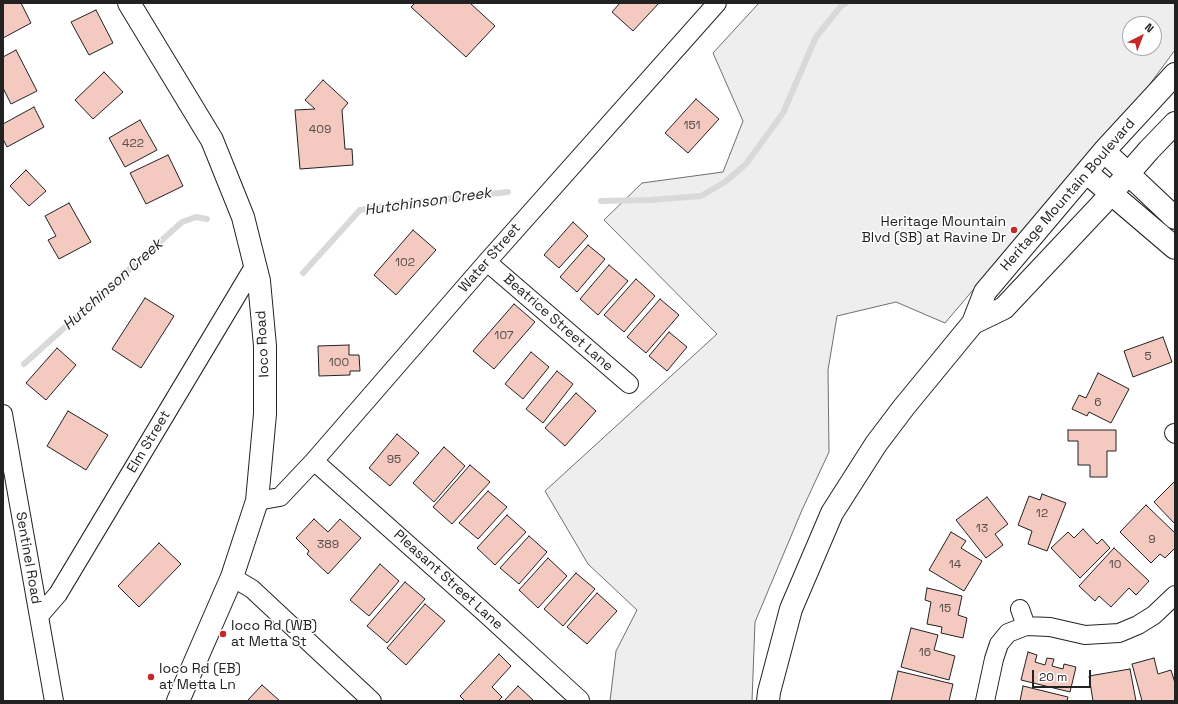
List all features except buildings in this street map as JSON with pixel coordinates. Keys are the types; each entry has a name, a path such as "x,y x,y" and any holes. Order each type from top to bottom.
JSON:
{"main road":[{"name":"Ioco Road","path":"129,3 212,140 243,217 259,281 265,346 265,414 257,501 232,578 178,701"},
{"name":"Heritage Mountain Boulevard","path":"768,701 769,692 791,610 832,513 876,444 904,406 973,323 985,292 1104,151 1175,74"},
{"name":"Heritage Mountain Boulevard","path":"973,323 1004,308 1175,123"},
{"path":"1104,151 1175,218"},
{"path":"1087,172 1175,248"}],"street":[{"name":"Water Street","path":"257,501 280,497 314,461 487,262 717,3"},
{"name":"Beatrice Street Lane","path":"487,262 629,384"},
{"name":"Elm Street","path":"39,616 58,594 255,265"},
{"name":"Sentinel Road","path":"3,414 54,701"},
{"name":"Pleasant Street Lane","path":"314,461 485,613 580,700"},
{"path":"232,578 252,589 372,701"},
{"path":"985,701 994,659 999,644 1008,633 1026,626 1050,627 1085,635 1119,633 1138,625 1154,615 1175,595"},
{"path":"1020,608 1026,626"}],"shaded area":[{"path":"759,3 1175,3 1175,50 1130,111 1001,257 945,323 896,302 837,316 828,370 829,452 802,510 755,622 752,701 610,701 616,651 637,610 588,564 545,491 717,334 604,220 642,183 723,172 743,121 713,53"}],"waterway":[{"name":"Hutchinson Creek","path":"601,201 650,200 701,196 725,182 746,164 783,113 816,37 842,5 846,3"},
{"name":"Hutchinson Creek","path":"303,273 360,210 391,205 508,192"},
{"name":"Hutchinson Creek","path":"24,364 182,222 196,217 207,219"}],"place":[{"name":"Heritage Mountain Blvd (SB) at Ravine Dr","path":"1014,230"},
{"name":"Ioco Rd (WB) at Metta St","path":"223,634"},
{"name":"Ioco Rd (EB) at Metta Ln","path":"151,677"}]}
